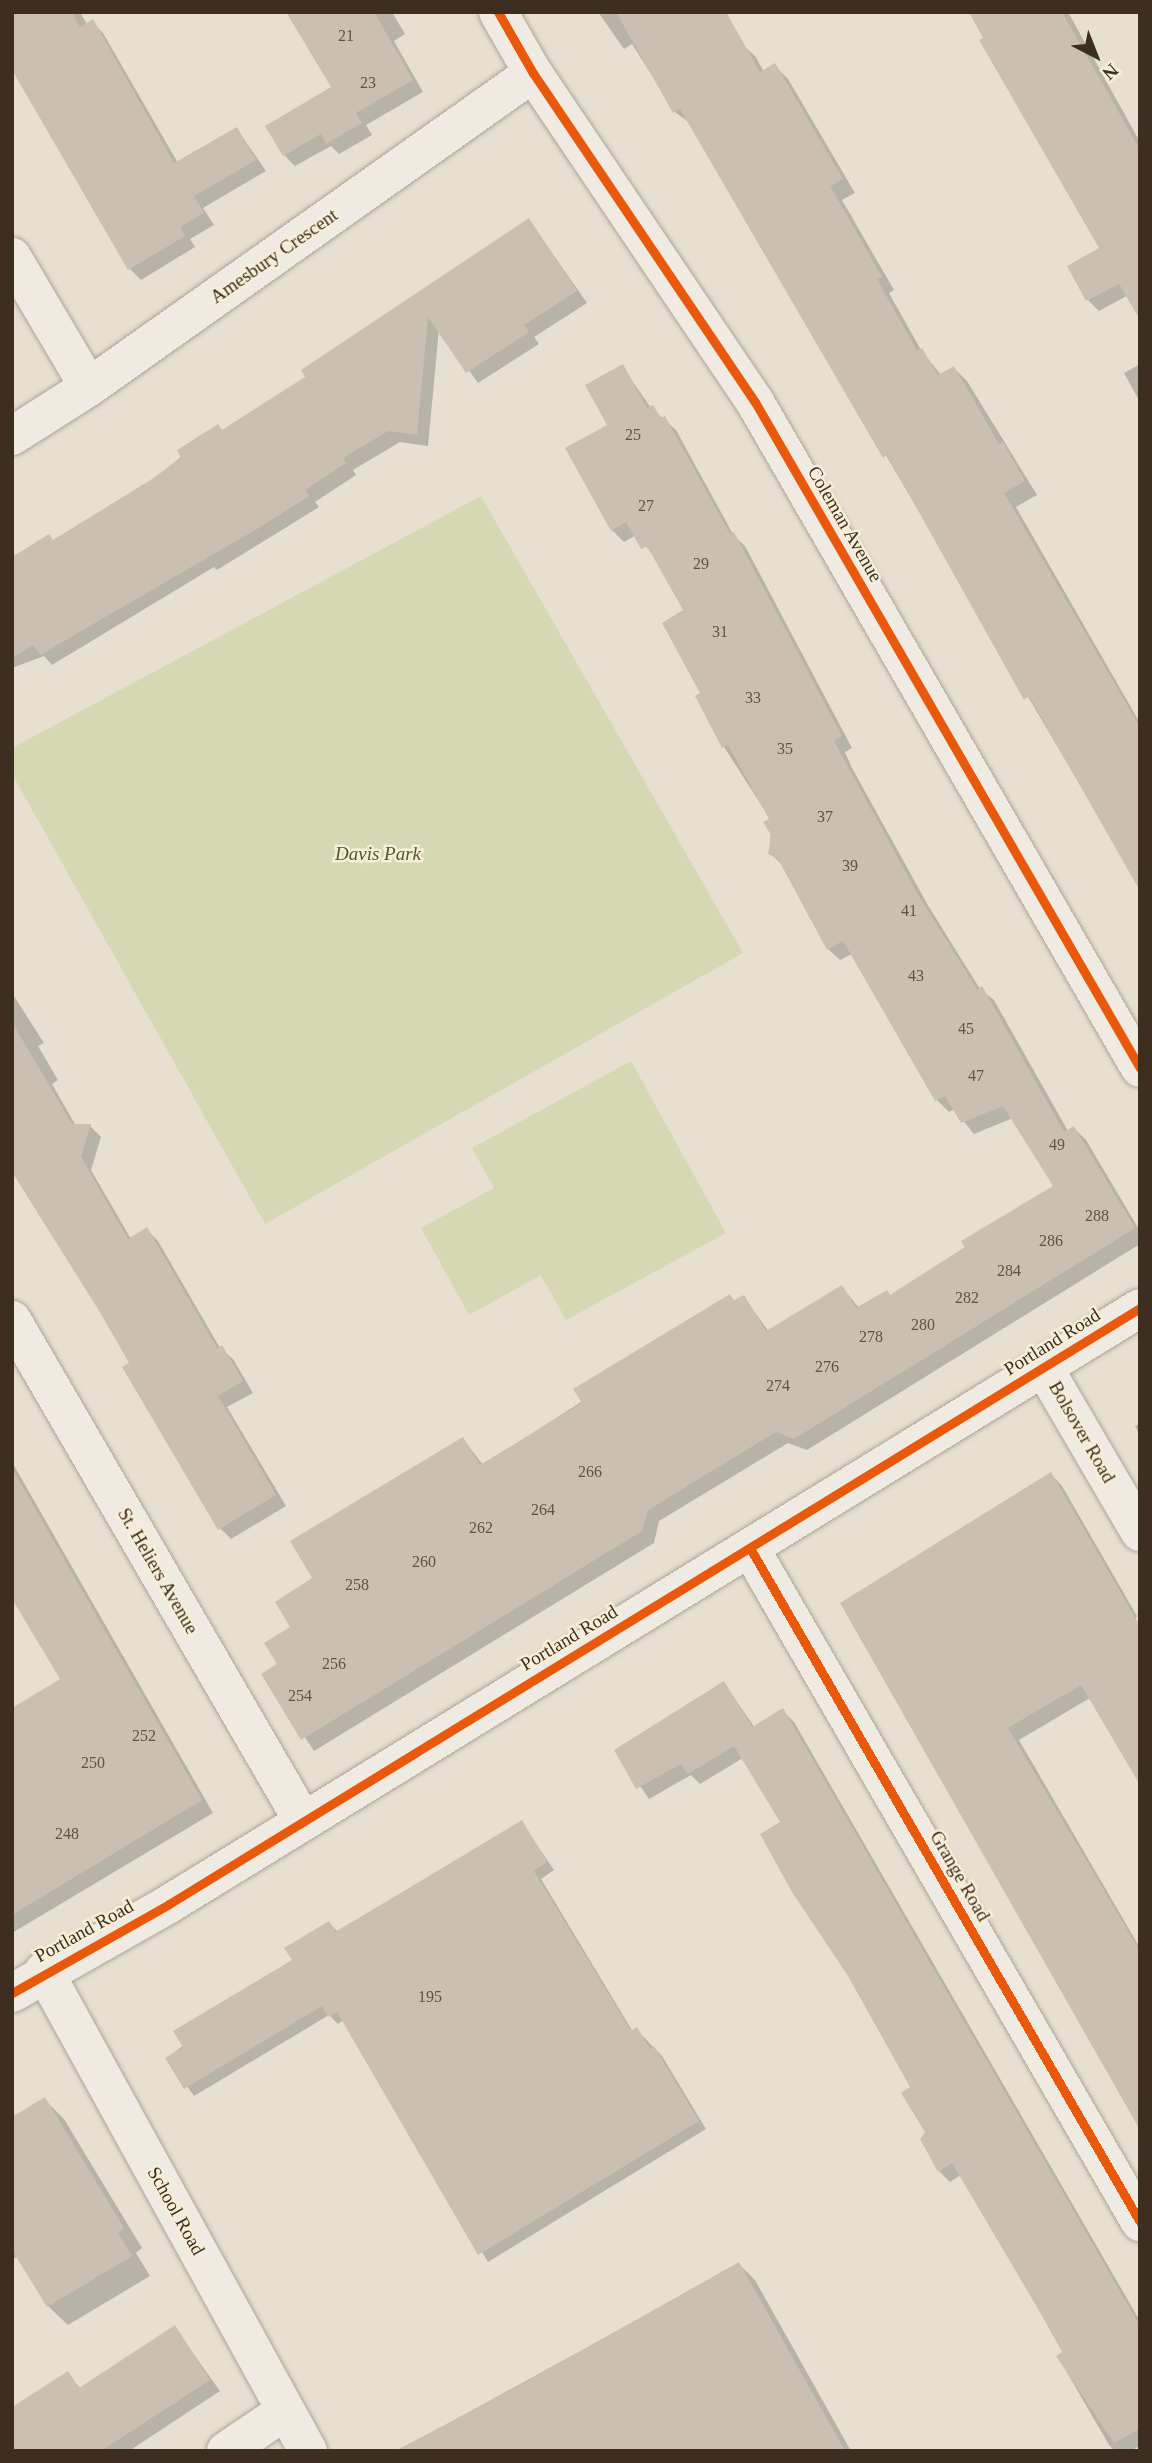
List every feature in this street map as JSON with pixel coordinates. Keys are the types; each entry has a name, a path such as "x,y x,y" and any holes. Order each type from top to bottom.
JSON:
{"street":[{"name":"Coleman Avenue","path":"498,12 533,73 755,402 1140,1068"},
{"name":"Amesbury Crescent","path":"12,436 89,387 533,73"},
{"path":"12,257 89,387"},
{"name":"Portland Road","path":"12,1993 44,1972 169,1904 1140,1308"},
{"name":"St. Heliers Avenue","path":"12,1320 303,1821"},
{"name":"Bolsover Road","path":"1044,1368 1140,1532"},
{"name":"Grange Road","path":"750,1548 1140,2222"},
{"name":"School Road","path":"44,1972 307,2451"},
{"path":"226,2451 285,2411"}],"green space":[{"name":"Davis Park","path":"481,496 743,953 265,1224 12,774 12,748"},
{"path":"631,1061 726,1233 566,1320 541,1275 469,1315 421,1228 494,1188 472,1148"}],"building":[{"path":"12,12 72,12 80,27 93,19 174,163 237,127 256,160 194,196 204,213 180,227 185,236 128,270 12,70"},
{"path":"286,12 374,12 413,80 356,113 362,123 326,144 321,134 283,156 265,126 331,87"},
{"path":"616,12 726,12 760,72 775,63 843,179 830,186 882,277 877,279 917,351 922,348 938,375 954,366 999,444 1003,442 1025,481 1004,493 1140,727 1140,891 1029,696 1024,700 887,455 883,458 680,109 673,113"},
{"path":"969,12 1062,12 1140,150 1140,320 1119,284 1086,301 1067,266 1099,248 979,40 983,38"},
{"path":"529,218 577,291 524,325 529,332 466,373 428,317 417,435 388,431 343,458 346,463 305,490 309,496 257,529 40,655 33,645 12,658 12,557 49,534 53,540 152,479 181,458 177,450 218,424 222,430 305,377 301,370"},
{"path":"623,364 647,408 653,405 661,418 665,416 730,534 734,532 842,736 834,740 841,754 917,893 977,989 982,986 1064,1132 1074,1126 1135,1228 794,1439 776,1432 648,1510 642,1531 301,1740 261,1674 277,1664 264,1643 290,1627 275,1602 312,1578 290,1541 463,1437 480,1465 582,1403 573,1389 730,1294 734,1300 744,1295 766,1331 842,1285 856,1308 887,1290 890,1295 965,1247 961,1241 1053,1186 1003,1106 961,1123 945,1096 935,1101 843,941 827,950 778,859 768,854 771,835 763,822 769,819 728,745 722,748 695,696 700,693 662,623 683,610 647,546 641,549 626,522 611,531 565,448 607,425 585,385"},
{"path":"12,1022 72,1124 91,1124 81,1157 128,1239 147,1227 217,1348 222,1345 243,1381 218,1396 276,1495 218,1530 122,1367 129,1363 101,1314 12,1172"},
{"path":"12,1468 202,1800 12,1915 12,1708 60,1679 12,1599"},
{"path":"1051,1472 1140,1626 1140,1785 1081,1685 1008,1728 1140,1951 1140,2130 840,1603"},
{"path":"724,1681 752,1727 783,1708 1140,2326 1140,2429 1114,2443 1056,2356 1062,2352 952,2163 938,2172 920,2139 925,2132 901,2093 910,2087 848,1976 792,1892 760,1834 780,1822 734,1746 688,1774 681,1764 636,1789 614,1750"},
{"path":"522,1820 547,1862 534,1871 631,2031 637,2027 650,2049 654,2046 699,2121 478,2255 337,2012 328,2017 322,2006 184,2089 165,2058 183,2047 173,2031 292,1960 284,1948 329,1921 336,1932"},
{"path":"45,2097 124,2228 118,2233 132,2256 47,2307 12,2250 12,2117"},
{"path":"739,2262 845,2451 395,2451 524,2383"},
{"path":"175,2325 210,2380 101,2451 12,2451 12,2407 68,2371 79,2388"}],"cycle path":[{"path":"498,12 533,73 755,402 1140,1068"},
{"path":"12,1993 169,1904 1140,1308"},
{"path":"750,1548 1140,2222"}]}
